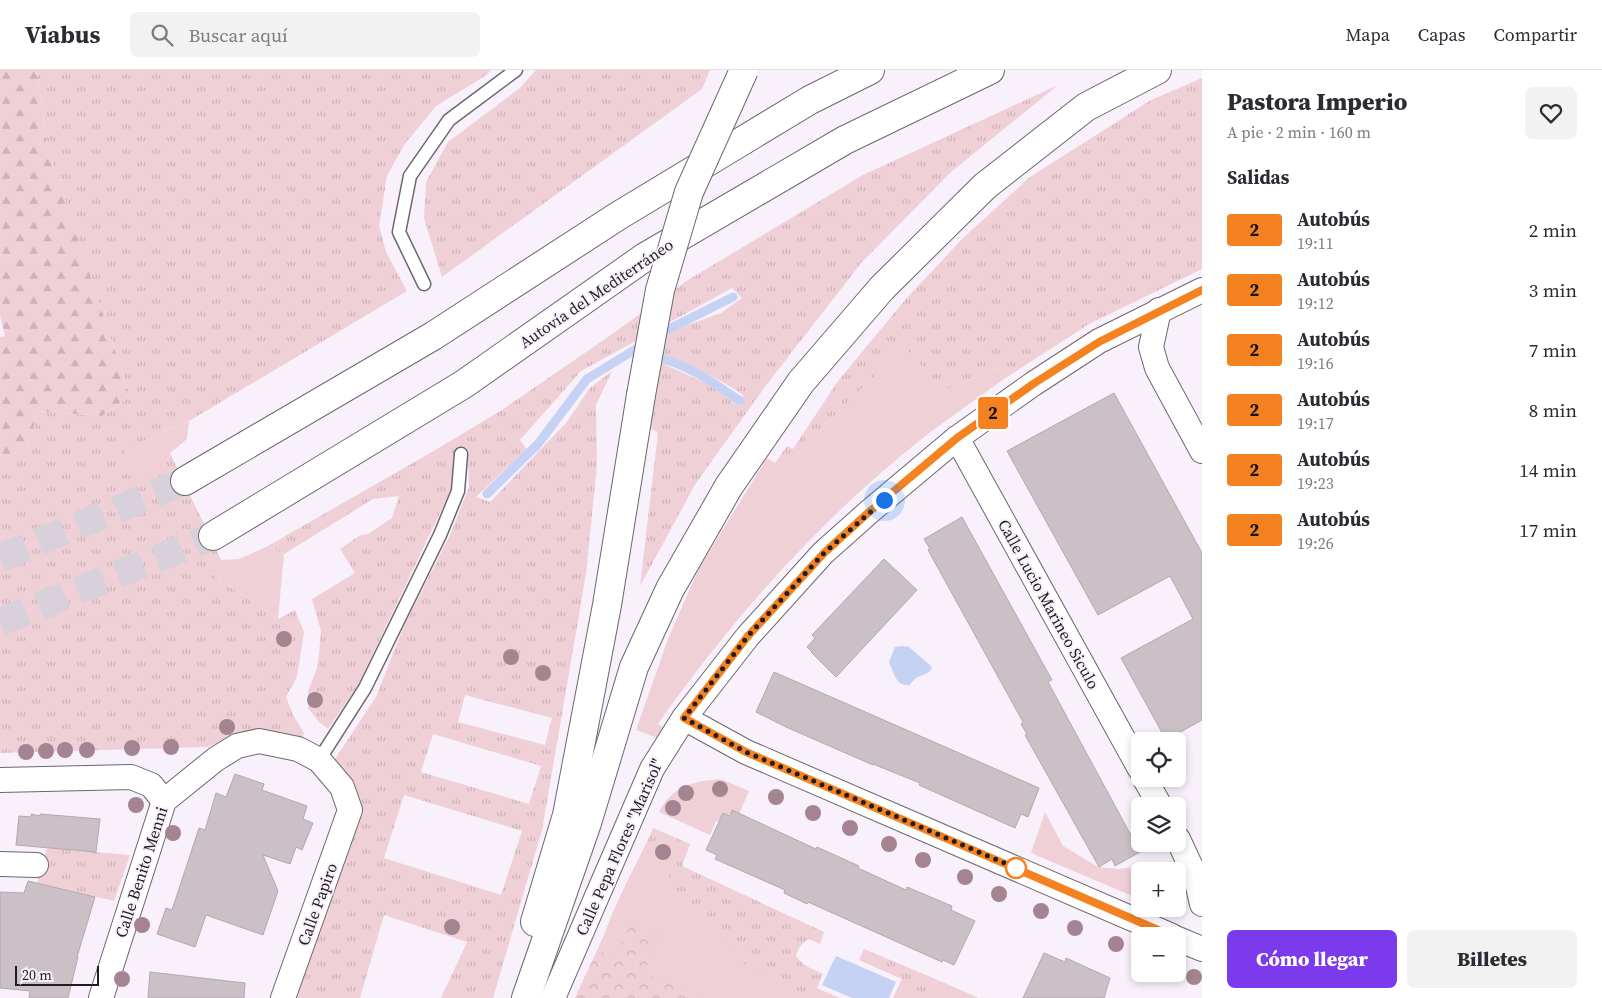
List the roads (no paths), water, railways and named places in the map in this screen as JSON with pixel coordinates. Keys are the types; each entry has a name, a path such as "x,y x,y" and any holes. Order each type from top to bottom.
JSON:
{"highway":[{"path":"512,998 567,815 607,605 660,290 689,192 744,70"},
{"path":"185,481 433,336 618,216 802,105 870,70"},
{"name":"Autovía del Mediterráneo","path":"213,536 464,384 645,257 845,140 990,70"},
{"path":"526,998 587,823 634,667 670,589 729,486 801,382 882,288 986,186 1086,107 1157,70"}],"street":[{"name":"Calle Pepa Flores \"Marisol\"","path":"553,998 652,769 684,718 748,636 824,553 869,512 957,438 1033,384 1099,342 1159,310 1202,290"},
{"path":"1159,310 1151,347 1157,368 1202,451"},
{"name":"Calle Lucio Marineo Siculo","path":"957,438 1131,753"},
{"path":"684,718 746,752 1131,908"},
{"name":"Calle Benito Menni","path":"101,998 164,801 216,759 237,746 259,741 298,748 318,760 342,787 350,810"},
{"path":"0,780 131,777 150,785 164,801"},
{"name":"Calle Papiro","path":"283,998 350,810"},
{"path":"1184,852 1196,878 1202,904"},
{"path":"0,864 36,865"},
{"path":"1149,917 1161,927"},
{"path":"1186,942 1202,949"}],"lane":[{"path":"424,284 400,232 410,176 449,120 516,70"},
{"path":"318,760 365,688 440,535 458,491 461,454"}],"water":[{"path":"895,647 909,647 932,669 918,677 910,685 899,682 889,662"},
{"path":"836,956 896,982 889,998 852,998 822,985"}],"waterway":[{"path":"657,335 733,297"},
{"path":"487,494 538,444 587,379 644,344"},
{"path":"651,356 687,368 740,401"}],"tunnel":[{"path":"0,558 185,481"},
{"path":"0,622 213,536"}]}
